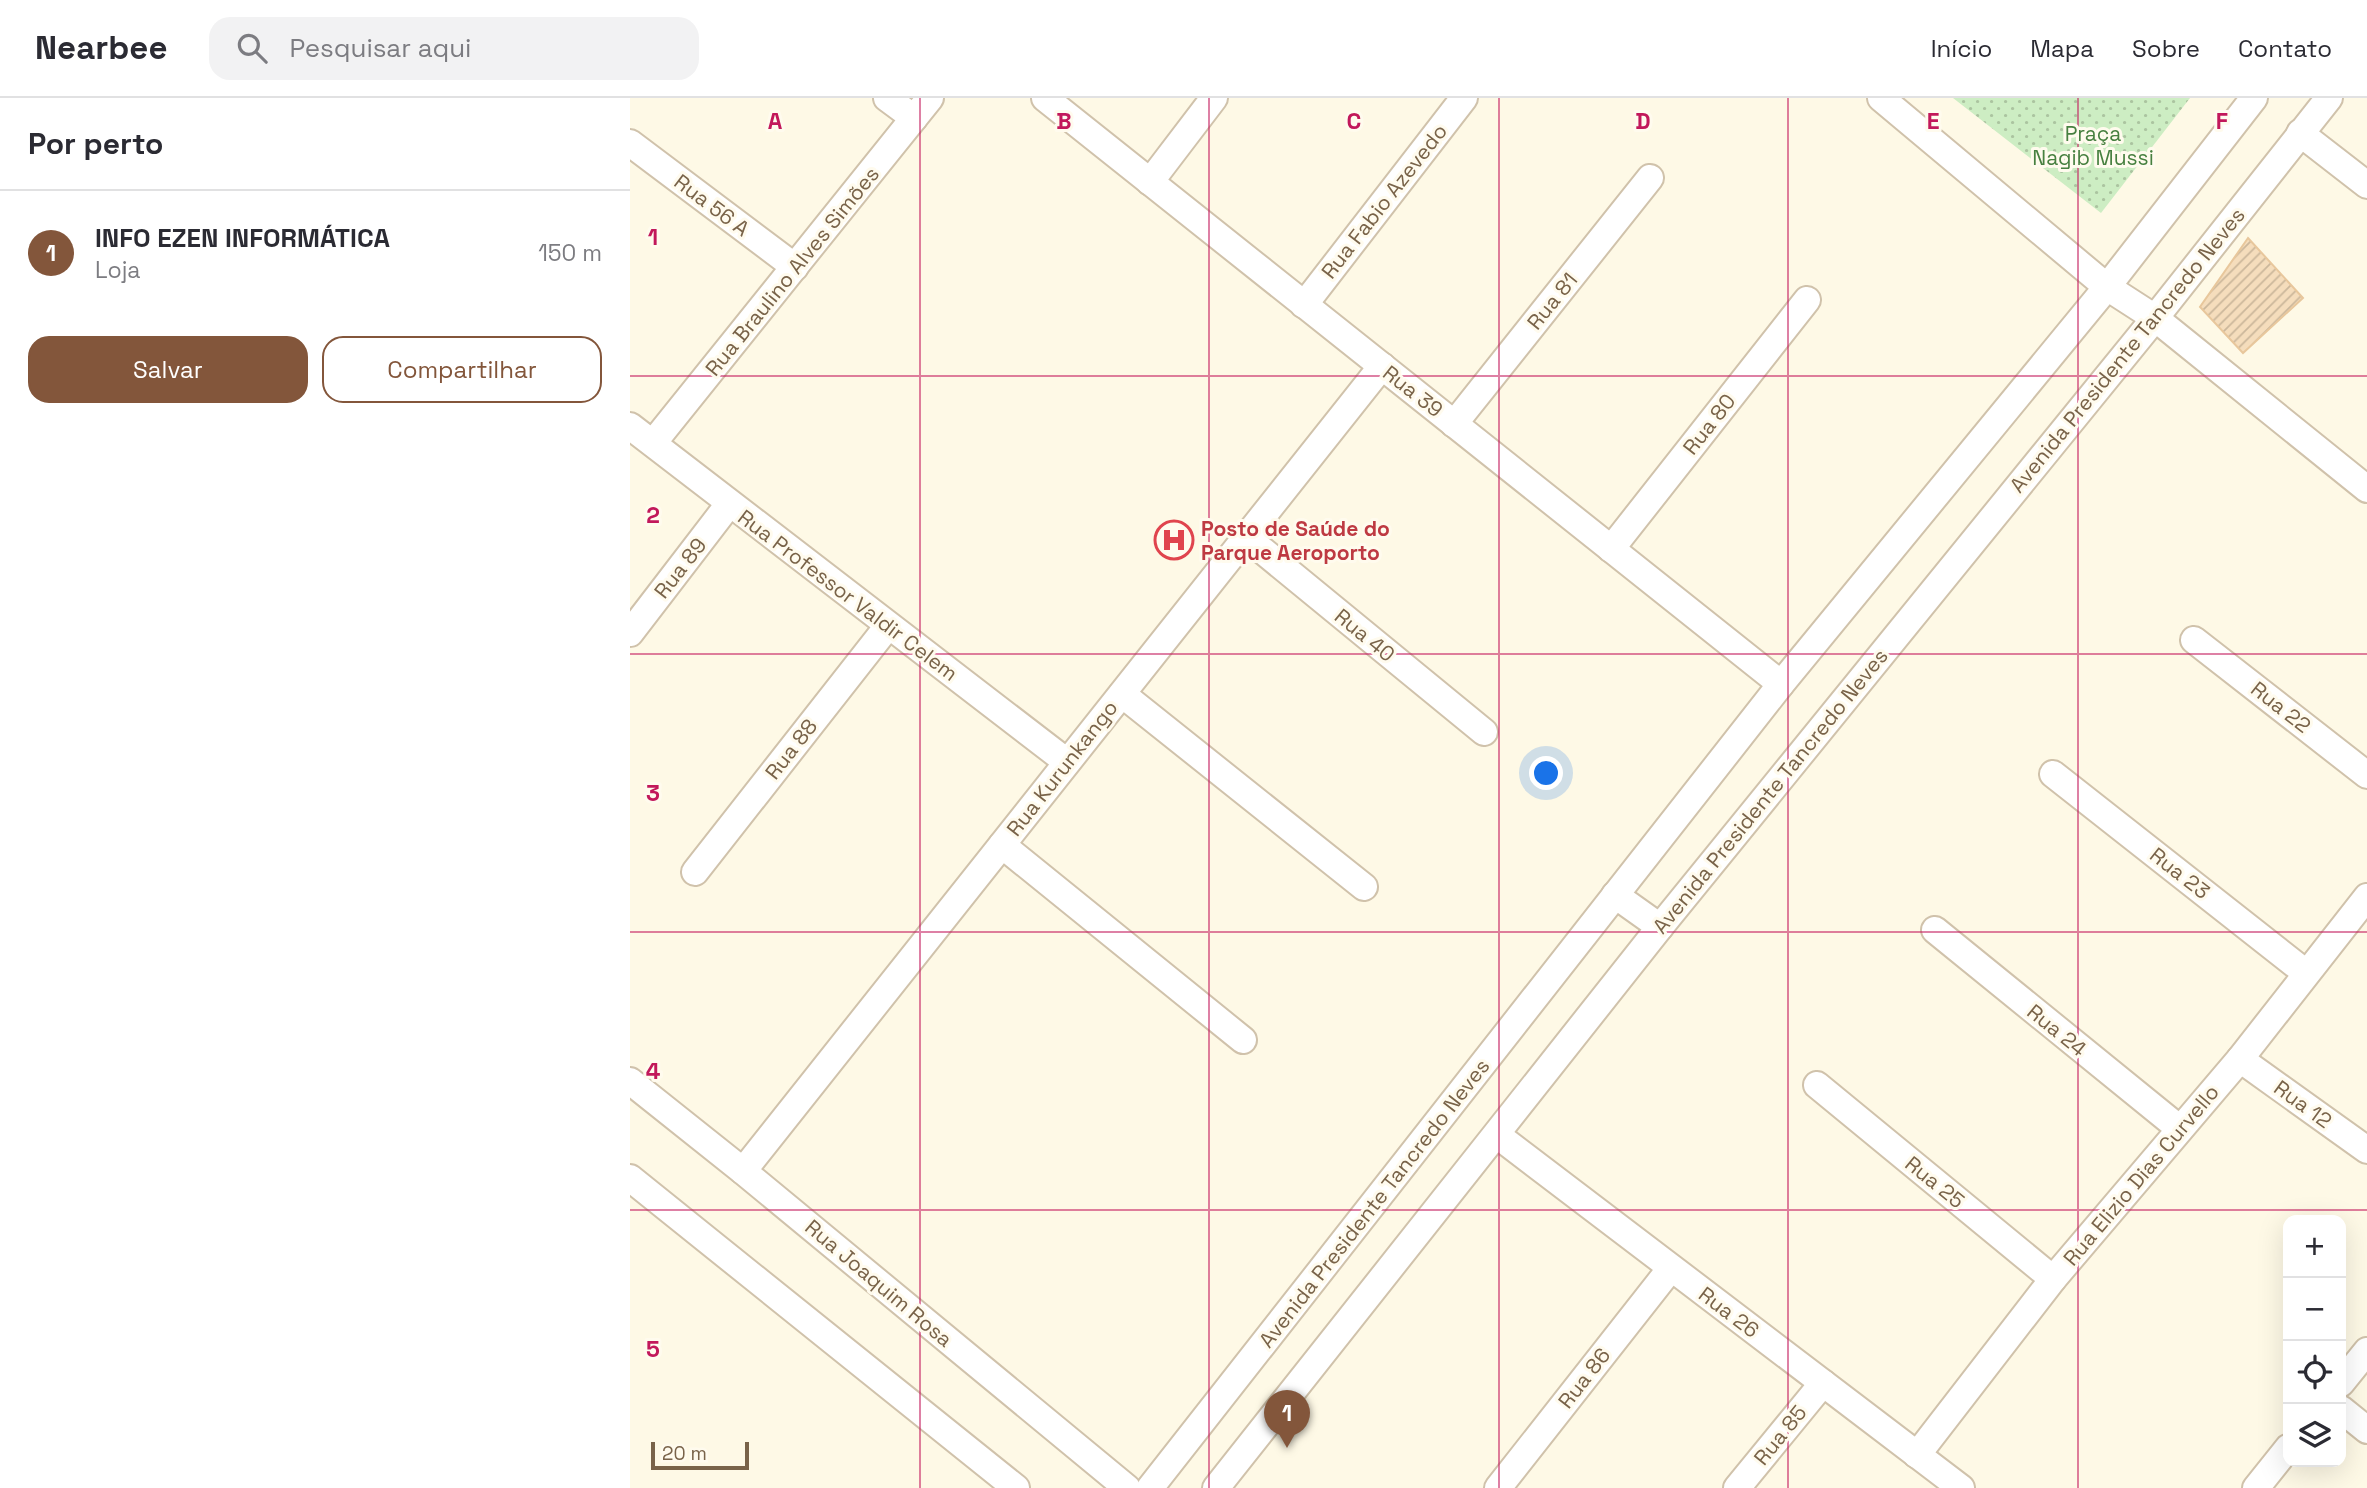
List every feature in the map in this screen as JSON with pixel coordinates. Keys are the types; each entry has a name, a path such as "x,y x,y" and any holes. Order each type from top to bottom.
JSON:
{"street":[{"path":"887,98 922,108"},
{"name":"Rua 39","path":"1045,98 1781,684"},
{"path":"1150,182 1214,98"},
{"name":"Rua Fabio Azevedo","path":"1304,305 1464,98"},
{"path":"1881,98 2107,287 2155,318 2367,489"},
{"name":"Avenida Presidente Tancredo Neves","path":"1150,1488 1781,684 2107,287 2254,98"},
{"name":"Avenida Presidente Tancredo Neves","path":"1216,1488 1660,927 2155,318 2329,98"},
{"name":"Rua Braulino Alves Simões","path":"653,443 922,108"},
{"path":"2300,133 2367,186"},
{"name":"Rua 56 A","path":"630,143 795,267"},
{"name":"Rua 81","path":"1454,424 1650,178"},
{"name":"Rua 80","path":"1611,549 1807,300"},
{"name":"Rua Kurunkango","path":"743,1171 1382,366"},
{"name":"Rua Professor Valdir Celem","path":"630,426 1067,762"},
{"name":"Rua 89","path":"630,633 729,504"},
{"name":"Rua 40","path":"1245,537 1484,732"},
{"name":"Rua 88","path":"695,872 888,626"},
{"name":"Rua 22","path":"2194,640 2367,775"},
{"path":"1122,694 1364,887"},
{"name":"Rua 23","path":"2053,774 2306,973"},
{"path":"1002,845 1243,1040"},
{"path":"1615,895 1660,927"},
{"name":"Rua Elizio Dias Curvello","path":"1917,1455 2053,1279 2240,1059 2367,897"},
{"name":"Rua 24","path":"1935,930 2180,1129"},
{"name":"Rua 12","path":"2240,1059 2367,1150"},
{"name":"Rua Joaquim Rosa","path":"630,1081 1127,1488"},
{"name":"Rua 25","path":"1817,1085 2053,1279"},
{"name":"Rua 26","path":"1497,1135 1961,1488"},
{"path":"630,1178 1016,1488"},
{"name":"Rua 86","path":"1498,1488 1671,1268"},
{"path":"2346,1377 2367,1351"},
{"name":"Rua 85","path":"1737,1488 1823,1383"},
{"path":"2346,1413 2367,1430"},
{"path":"2256,1488 2283,1454"}],"green space":[{"name":"Praça Nagib Mussi","path":"1953,98 2190,98 2101,213"}],"building":[{"path":"2248,238 2303,298 2243,353 2200,307"}],"place":[{"name":"Posto de Saúde do Parque Aeroporto","path":"1174,540"},
{"name":"INFO EZEN INFORMÁTICA","path":"1287,1448"}]}
